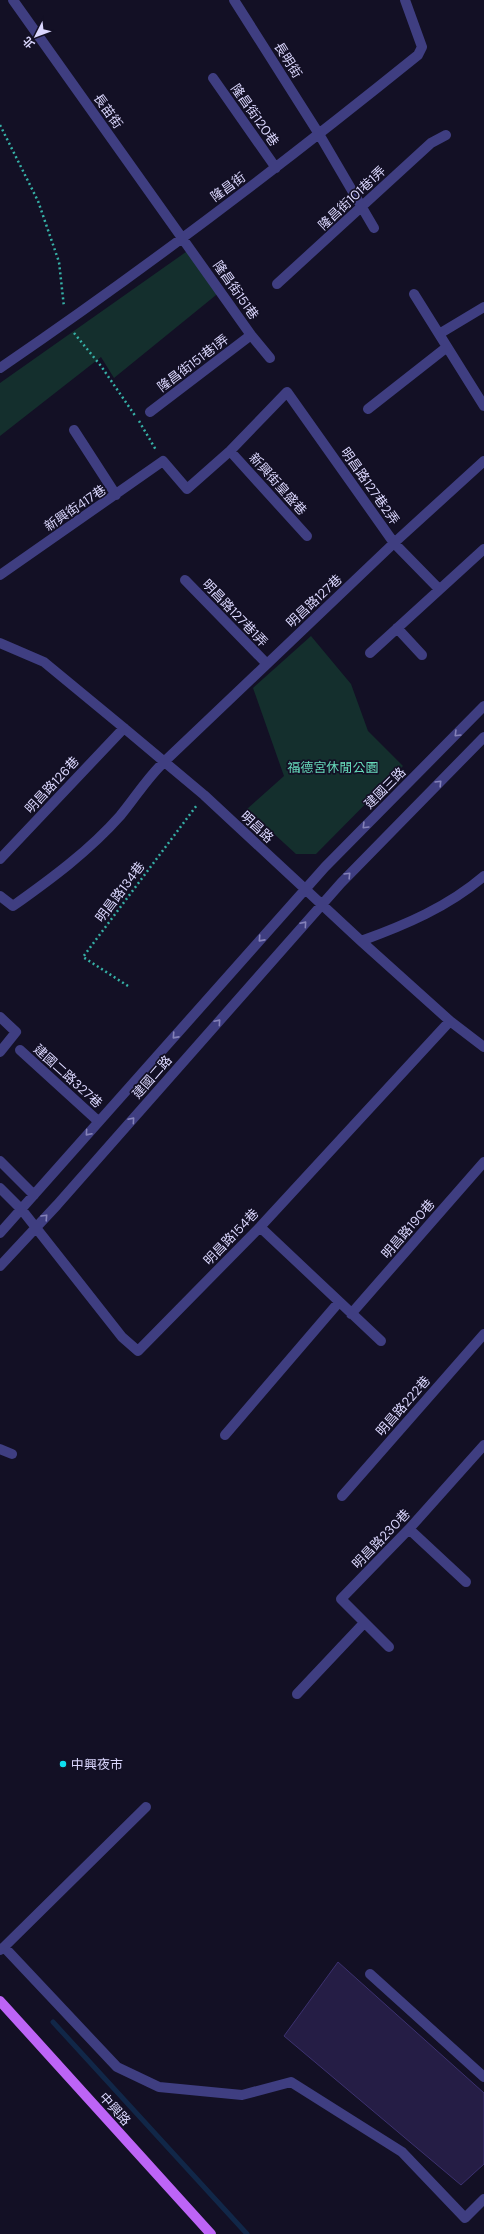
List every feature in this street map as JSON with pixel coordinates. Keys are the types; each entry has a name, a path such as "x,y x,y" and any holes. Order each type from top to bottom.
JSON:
{"main road":[{"name":"中興路","path":"0,2001 211,2234"}],"street":[{"name":"長苗街","path":"12,0 182,236"},
{"name":"長明街","path":"234,0 320,134 374,228"},
{"name":"隆昌街","path":"0,368 65,324 182,236 276,168 418,54 422,47 405,0"},
{"name":"隆昌街120巷","path":"213,78 276,168"},
{"name":"隆昌街101巷1弄","path":"278,284 431,143 446,135"},
{"name":"隆昌街151巷","path":"182,236 251,334 270,358"},
{"path":"414,294 484,406"},
{"path":"439,334 484,307"},
{"name":"隆昌街151巷1弄","path":"150,412 251,334"},
{"path":"368,409 447,347"},
{"name":"新興街皇盛巷","path":"163,461 187,489 230,451 287,392"},
{"name":"明昌路127巷2弄","path":"287,392 394,543 439,589"},
{"path":"74,430 116,495"},
{"name":"新興街皇盛巷","path":"230,451 307,536"},
{"name":"新興街417巷","path":"0,575 163,461"},
{"name":"明昌路127巷","path":"0,896 13,906 60,873 120,816 148,778 164,762 266,663 484,461"},
{"path":"370,653 484,549"},
{"name":"明昌路127巷1弄","path":"185,580 266,663"},
{"path":"397,628 422,655"},
{"name":"明昌路","path":"0,643 44,662 124,728 204,796 450,1021 484,1047"},
{"name":"建國三路","path":"306,888 484,706"},
{"name":"明昌路126巷","path":"0,859 124,728"},
{"path":"322,904 484,737"},
{"path":"361,941 412,922 450,902 484,876"},
{"name":"建國二路","path":"0,1232 22,1210 98,1121 306,888"},
{"name":"建國二路","path":"0,1266 322,904"},
{"path":"0,1017 16,1032 0,1052"},
{"name":"明昌路154巷","path":"35,1228 122,1337 138,1351 260,1227 450,1021"},
{"name":"建國二路327巷","path":"20,1050 98,1121"},
{"path":"0,1161 34,1195"},
{"name":"明昌路190巷","path":"351,1314 484,1162"},
{"path":"0,1188 22,1210 35,1228"},
{"path":"260,1227 381,1341"},
{"path":"225,1435 338,1302"},
{"name":"明昌路222巷","path":"342,1496 484,1334"},
{"name":"明昌路230巷","path":"389,1648 341,1599 409,1529 484,1445"},
{"path":"0,1449 12,1454"},
{"path":"409,1529 466,1582"},
{"path":"297,1694 364,1623"},
{"path":"146,1807 2,1949 117,2067 159,2088 242,2095 292,2082 402,2152 465,2218 484,2199"},
{"path":"370,1974 484,2077"}],"path":[{"path":"0,125 38,201 59,262 65,324 101,366 133,412 163,461"},
{"name":"明昌路134巷","path":"128,986 83,957 204,796"}],"green space":[{"path":"193,247 221,291 114,378 101,357 0,436 0,383"},
{"name":"福德宮休閒公園","path":"311,636 351,684 368,731 403,766 316,854 296,854 247,809 284,776 253,688"}],"building":[{"path":"338,1962 484,2093 484,2164 461,2185 284,2036"}],"waterway":[{"path":"53,2022 247,2234"}],"place":[{"name":"中興夜市","path":"63,1764"}]}
